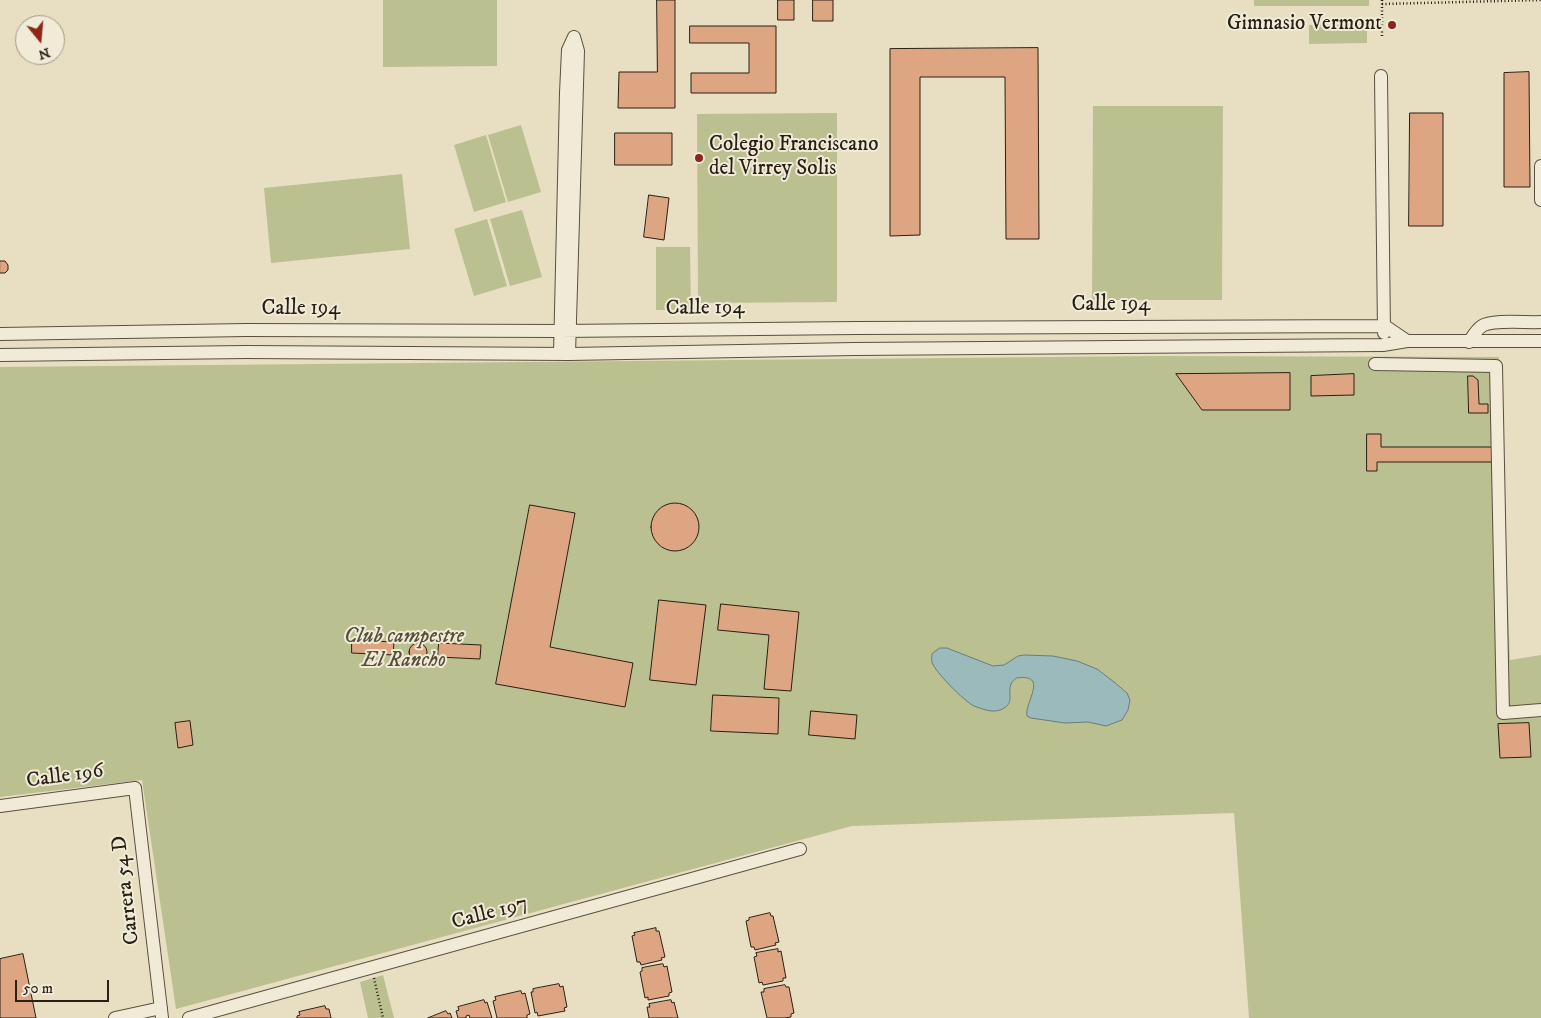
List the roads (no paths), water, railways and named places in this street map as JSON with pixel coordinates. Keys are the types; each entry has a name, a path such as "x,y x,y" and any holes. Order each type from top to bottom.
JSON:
{"street":[{"path":"565,331 578,51 574,37 568,50 566,93 565,331 565,354"},
{"path":"1381,76 1385,326 1383,346"},
{"path":"1541,166 1541,200"},
{"path":"1469,342 1476,330 1484,325 1493,323 1541,322"},
{"path":"1385,326 1407,341"},
{"name":"Calle 194","path":"0,334 246,330 565,331 877,327 1385,326"},
{"path":"246,330 246,352"},
{"name":"Calle 194","path":"0,355 246,352 565,354 864,349 1383,346 1407,341 1541,341"},
{"path":"1375,364 1496,366 1503,713 1541,710"},
{"name":"Calle 196","path":"0,806 135,788"},
{"name":"Carrera 54 D","path":"135,788 161,1013"},
{"name":"Calle 197","path":"189,1018 800,848"},
{"path":"115,1018 161,1013"}],"water":[{"path":"940,648 947,648 993,666 1004,665 1018,656 1024,655 1053,656 1077,661 1097,669 1127,693 1130,700 1128,710 1122,720 1106,726 1088,722 1065,723 1031,718 1027,716 1027,710 1034,684 1032,680 1026,678 1016,678 1012,682 1010,699 1005,708 994,711 980,708 974,706 957,693 934,666 932,654"}],"place":[{"name":"Gimnasio Vermont","path":"1392,25"},
{"name":"Colegio Franciscano del Virrey Solis","path":"699,158"}],"park label":[{"name":"Club campestre El Rancho","path":"404,650"}]}
